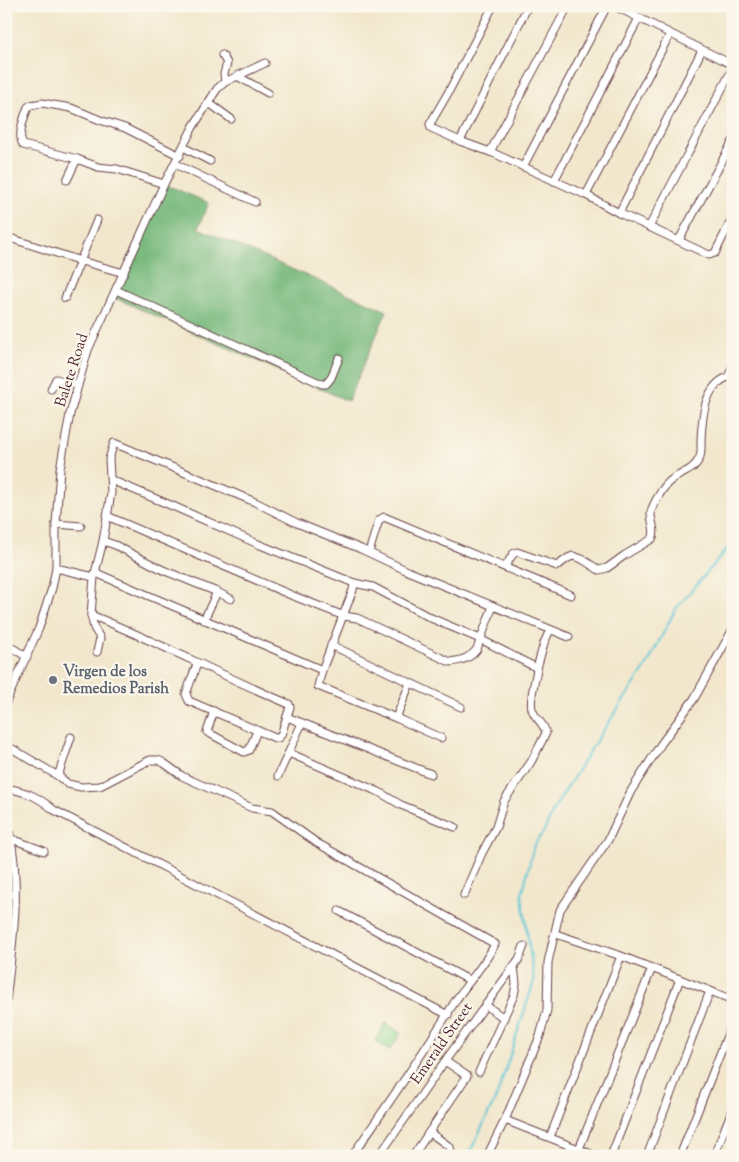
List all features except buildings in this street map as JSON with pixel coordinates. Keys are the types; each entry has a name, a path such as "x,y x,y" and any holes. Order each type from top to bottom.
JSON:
{"street":[{"path":"493,6 430,124 431,128 586,195 619,213 709,255 715,253 732,220"},
{"path":"460,142 528,6"},
{"path":"490,152 568,6"},
{"path":"523,167 607,6"},
{"path":"615,6 733,67 649,227"},
{"path":"554,181 639,18"},
{"path":"586,195 670,34"},
{"path":"619,213 702,50"},
{"path":"222,55 227,63 224,74 225,82"},
{"name":"Balete Road","path":"6,702 8,693 27,657 50,597 56,568 56,524 60,469 70,414 88,350 164,184 176,164 193,127 217,89 225,82 265,63"},
{"path":"237,76 268,93"},
{"path":"164,184 117,169 98,167 23,146 21,142 22,125 31,104 42,103 71,108 125,128 180,156"},
{"path":"209,103 231,118"},
{"path":"679,240 733,141"},
{"path":"183,147 210,162"},
{"path":"67,180 77,160"},
{"path":"176,164 255,202"},
{"path":"65,298 97,220"},
{"path":"6,235 10,238 81,261 124,273"},
{"path":"116,290 322,384 326,384 332,378 339,358"},
{"path":"505,567 513,554 518,552 557,566 568,558 577,557 599,570 607,568 625,554 652,539 654,531 651,513 654,506 674,476 693,467 699,460 707,400 718,381 728,377 733,366"},
{"path":"51,389 56,379 78,385"},
{"path":"97,652 100,638 94,628 91,615 95,575 107,516 110,480 109,459 114,443 255,502 296,523 324,532 410,572 569,637"},
{"path":"110,480 258,544 354,583 372,587 431,618 480,639 537,668"},
{"path":"107,516 344,616 357,618 450,662 461,661 474,654 492,606"},
{"path":"369,552 379,520 384,517 571,595"},
{"path":"56,524 80,526"},
{"path":"103,541 115,545 163,570 231,599"},
{"path":"56,568 95,575 322,670"},
{"path":"354,583 354,590 331,644 318,686 440,738"},
{"path":"204,620 217,592"},
{"path":"91,615 134,632 197,664 289,704 290,707 281,735 278,738 257,731 189,701 186,694 197,664"},
{"path":"487,1156 505,1120 540,1036 547,1010 548,962 560,910 608,840 631,791 661,744 694,700 733,629"},
{"path":"464,895 482,853 496,827 504,801 532,762 546,733 544,726 538,721 531,707 537,668 550,630"},
{"path":"6,644 27,657"},
{"path":"331,644 461,707"},
{"path":"396,718 410,683"},
{"path":"214,711 207,732 244,752 249,750 257,731"},
{"path":"287,717 431,774"},
{"path":"278,776 290,753 302,722"},
{"path":"58,776 71,737"},
{"path":"6,745 68,784 81,787 100,786 150,760 158,760 182,776 240,803 252,808 272,811 316,843 496,942 486,960 469,980 448,1015 352,1156"},
{"path":"290,753 379,792 401,805 455,827"},
{"path":"6,788 32,794 54,810 448,1015"},
{"path":"6,818 12,839 16,878 15,922 6,1001"},
{"path":"12,839 44,851"},
{"path":"339,911 469,980"},
{"path":"6,917 15,922"},
{"path":"556,934 621,956 733,1000"},
{"name":"Emerald Street","path":"379,1156 514,966 524,946"},
{"path":"550,1137 621,956"},
{"path":"479,1072 514,995 516,984 514,966"},
{"path":"579,1149 652,968"},
{"path":"611,1156 680,979"},
{"path":"646,1156 710,991"},
{"path":"485,1006 504,1018"},
{"path":"680,1156 733,1021"},
{"path":"413,1156 467,1076 445,1061"},
{"path":"714,1156 733,1108"},
{"path":"505,1120 596,1156"},
{"path":"429,1132 450,1147 451,1151 447,1156"},
{"path":"505,1156 510,1156"}],"green space":[{"path":"162,183 209,203 198,228 387,311 348,401 113,297"},
{"path":"386,1023 401,1033 390,1050 375,1041"}],"waterway":[{"path":"468,1156 497,1096 534,981 522,895 534,845 598,738 646,667 675,610 733,542"}],"place":[{"name":"Virgen de los Remedios Parish","path":"53,680"}]}
